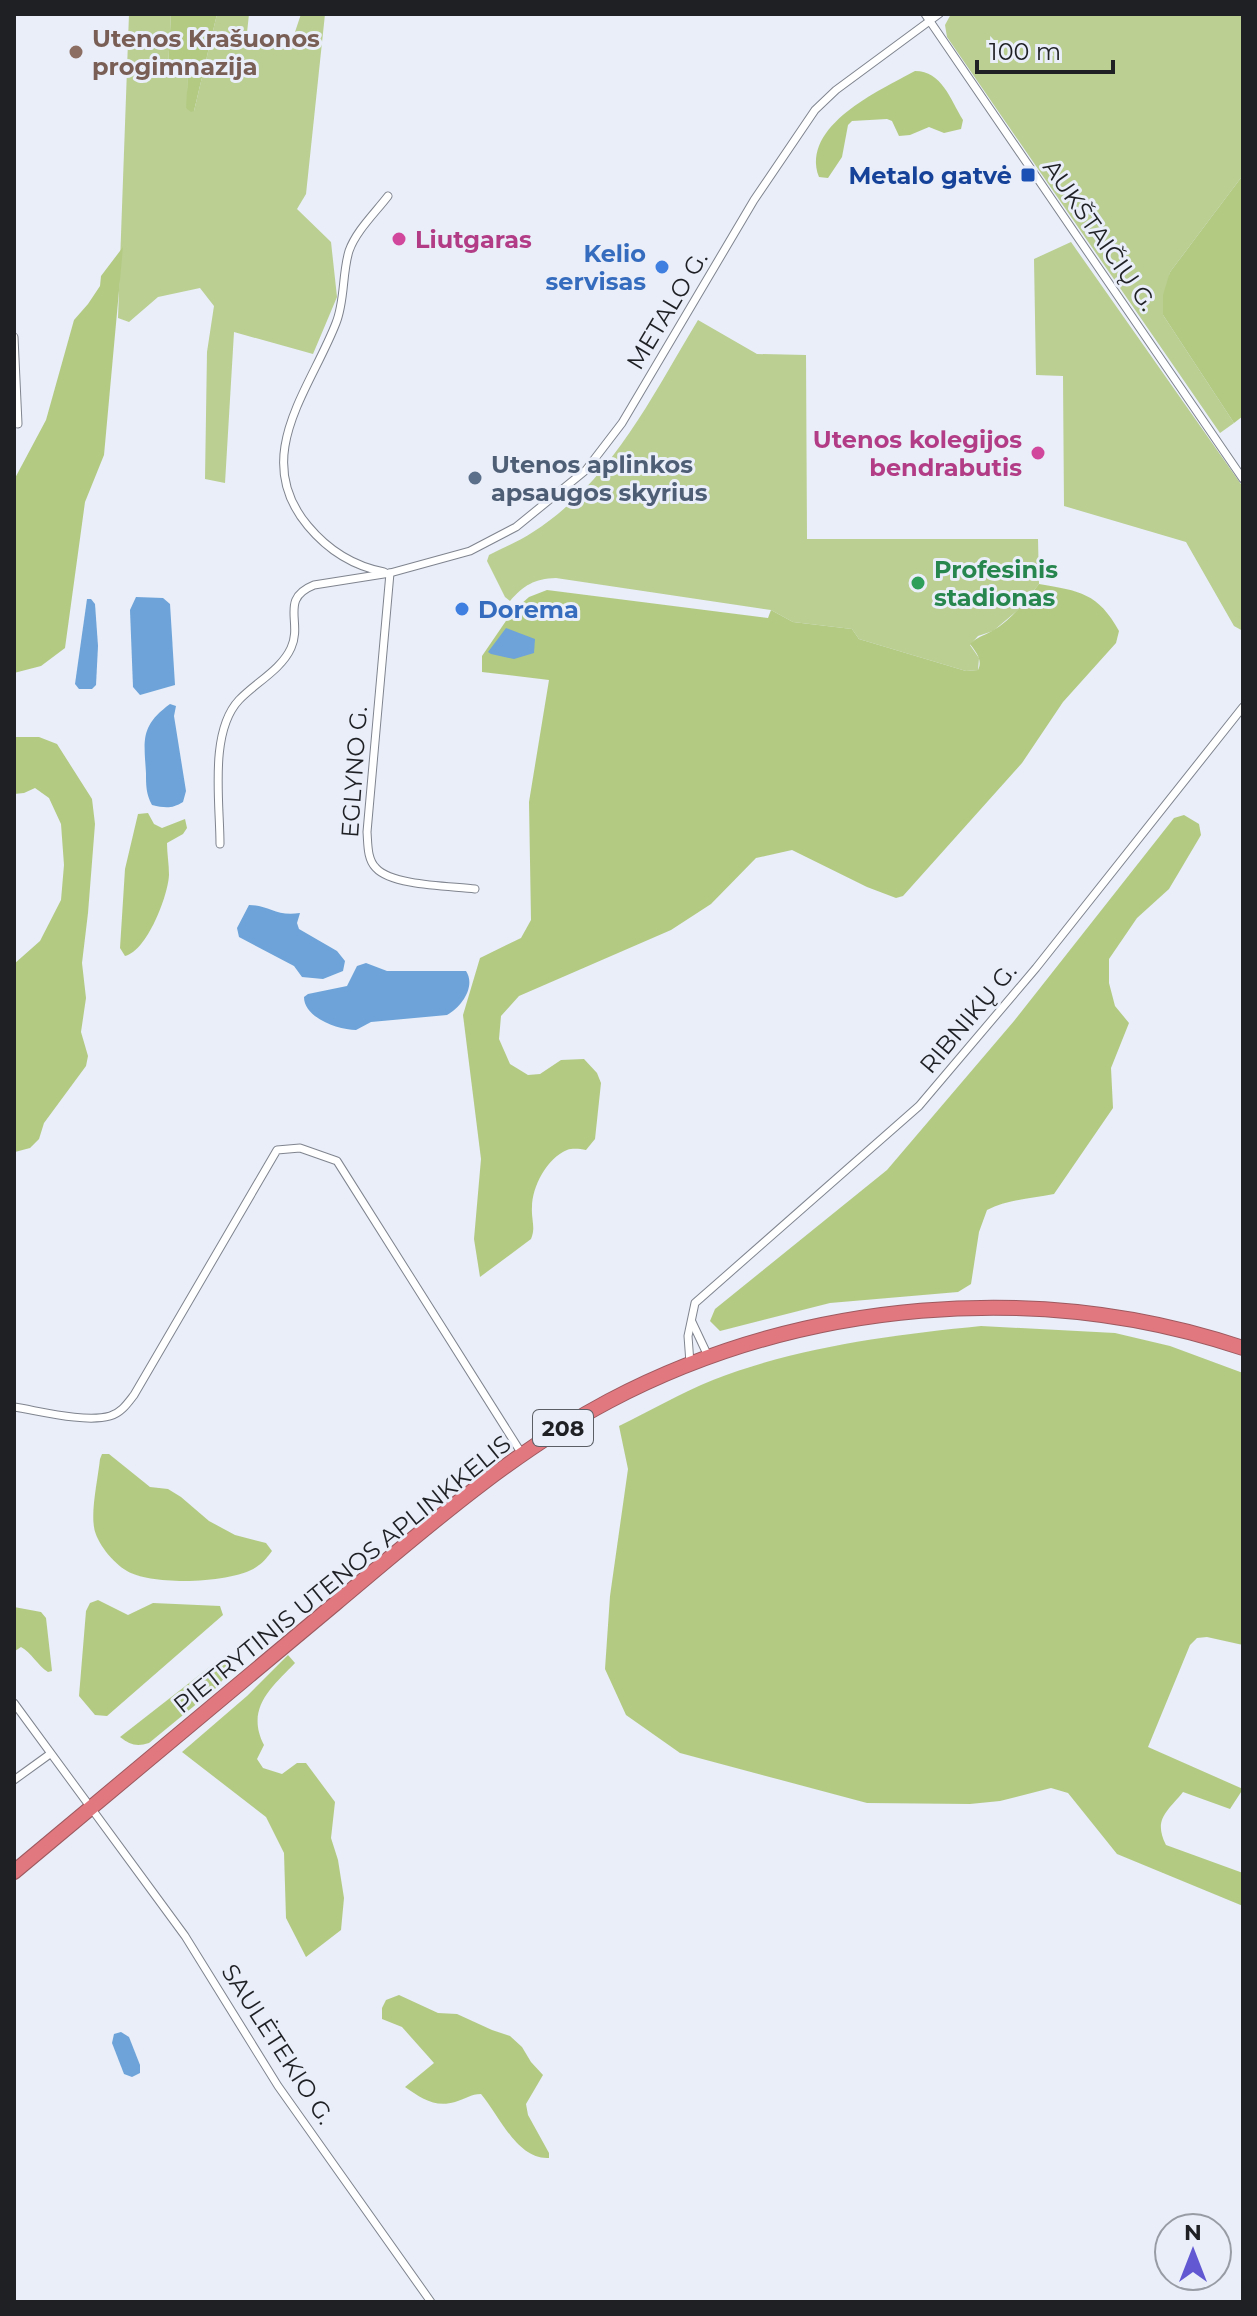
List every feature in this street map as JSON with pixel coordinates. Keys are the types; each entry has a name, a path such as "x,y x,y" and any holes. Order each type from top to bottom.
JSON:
{"highway":[{"name":"PIETRYTINIS UTENOS APLINKKELIS","path":"14,1872 411,1541 522,1454 606,1402 690,1363 749,1343 842,1322 895,1314 967,1309 1057,1310 1099,1314 1172,1327 1243,1348"}],"street":[{"name":"METALO G.","path":"220,844 219,769 225,721 231,709 290,650 297,596 303,589 454,557 504,533 548,503 586,470 622,423 754,200 801,129 836,90 927,17 939,14"},
{"name":"AUKŠTAIČIŲ G.","path":"927,17 1243,479"},
{"path":"388,196 349,251 338,321 292,420 282,457 285,489 318,538 341,556 364,568 390,573"},
{"path":"14,337 18,424"},
{"name":"EGLYNO G.","path":"390,573 367,832 368,853 376,869 393,879 475,889"},
{"name":"RIBNIKŲ G.","path":"691,1320 695,1303 703,1294 880,1142 946,1077 1243,707"},
{"path":"14,1407 94,1418 112,1415 122,1409 134,1395 277,1150 300,1148 337,1161 522,1454"},
{"path":"691,1320 708,1356"},
{"path":"690,1363 687,1351 691,1320"},
{"name":"SAULĖTEKIO G.","path":"14,1703 185,1936 278,2086 431,2302"},
{"path":"14,1780 50,1754"}],"green space":[{"path":"129,14 171,14 168,68 188,75 187,108 194,111 217,14 249,14 246,42 290,47 301,14 325,14 306,194 297,209 331,242 337,297 313,354 234,332 225,483 205,479 207,352 214,306 200,288 158,297 129,322 118,318"},
{"path":"171,14 217,14 194,111 191,112 186,108 188,75 168,68"},
{"path":"951,14 1243,14 1243,175 1170,272 1163,315 1234,423 1220,433 947,37 945,25"},
{"path":"915,71 924,72 939,81 963,120 961,129 944,133 929,127 899,136 892,121 887,119 852,121 848,125 842,157 828,178 819,177 816,159 821,142 832,126 864,99"},
{"path":"1243,175 1243,416 1234,423 1163,315 1163,295 1170,272"},
{"path":"1071,242 1243,487 1243,631 1234,626 1186,542 1064,506 1063,376 1036,375 1034,259"},
{"path":"123,247 104,455 85,502 65,648 41,666 14,673 14,480 46,420 74,320 88,304 100,286 101,276"},
{"path":"698,320 757,354 806,355 807,539 1038,539 1039,584 1018,610 993,631 978,636 970,645 979,658 978,670 966,671 859,639 852,629 793,622 771,610 556,578 530,584 510,601 505,597 487,561 489,555 533,532 561,512 585,488 628,436"},
{"path":"1039,584 1077,592 1095,601 1119,631 1116,643 1063,702 1022,763 903,896 896,898 867,887 792,850 756,858 711,904 671,930 519,996 501,1016 499,1039 510,1064 528,1075 540,1074 561,1060 584,1059 597,1073 601,1083 595,1139 586,1150 567,1150 547,1166 533,1199 531,1239 480,1277 474,1239 481,1159 463,1015 480,958 521,938 531,920 529,802 549,680 482,672 482,656 512,612 529,597 547,590 768,618 771,610 793,622 852,629 859,639 966,671 978,670 980,663 970,644 1006,621"},
{"path":"14,737 39,737 57,744 92,799 95,824 82,963 86,998 81,1032 88,1056 86,1066 44,1123 39,1139 30,1148 15,1152 14,964 40,941 61,900 64,865 61,824 49,798 35,788 14,794"},
{"path":"148,813 154,824 162,828 185,819 187,828 167,843 168,884 155,922 141,944 125,956 120,948 125,869 138,814"},
{"path":"1184,815 1199,824 1201,835 1169,889 1137,918 1109,959 1109,983 1115,1006 1129,1023 1111,1068 1113,1108 1054,1194 1011,1201 987,1210 979,1232 971,1284 958,1292 830,1303 720,1331 710,1321 715,1309 887,1170 1014,1021 1174,818"},
{"path":"981,1326 1115,1333 1170,1346 1243,1373 1243,1645 1207,1637 1197,1638 1190,1645 1148,1747 1243,1789 1230,1809 1183,1792 1164,1816 1161,1829 1166,1845 1243,1873 1243,1906 1117,1854 1068,1793 1051,1788 1000,1801 970,1804 867,1803 680,1753 626,1715 605,1669 610,1596 628,1469 619,1426 713,1380 778,1359 879,1338"},
{"path":"102,1454 109,1454 150,1487 168,1489 181,1497 209,1521 235,1535 266,1543 272,1551 261,1564 248,1571 214,1579 174,1581 127,1571 106,1552 94,1527 94,1503"},
{"path":"98,1600 128,1615 153,1603 220,1606 223,1615 107,1716 95,1715 79,1696 86,1611 90,1603"},
{"path":"14,1607 41,1612 46,1618 52,1671 44,1669 21,1647 15,1651 14,1667"},
{"path":"288,1655 295,1663 270,1690 259,1709 259,1732 264,1745 257,1759 263,1768 282,1774 297,1763 306,1763 335,1802 331,1838 344,1898 341,1930 306,1957 286,1918 284,1853 266,1817 182,1752 247,1696"},
{"path":"220,1659 226,1659 231,1670 216,1688 149,1743 134,1744 120,1737"},
{"path":"399,1995 438,2013 457,2014 510,2036 522,2047 543,2075 526,2104 528,2115 549,2158 538,2157 518,2144 481,2094 441,2104 405,2087 434,2063 402,2027 382,2019 386,2000"}],"water":[{"path":"136,597 163,598 170,604 175,685 140,695 133,687 130,610"},
{"path":"87,599 95,604 98,646 96,685 92,689 79,689 75,684"},
{"path":"506,628 535,639 534,653 514,659 488,652"},
{"path":"170,704 176,706 174,716 186,791 183,802 165,807 152,805 149,797 145,742 153,719"},
{"path":"249,905 300,913 299,929 337,951 345,961 343,971 323,979 302,977 294,966 239,937 237,928"},
{"path":"366,963 387,971 466,971 468,989 458,1007 447,1015 371,1022 356,1030 332,1025 310,1011 304,997 347,986 357,966"},
{"path":"121,2032 129,2037 140,2065 140,2073 132,2077 124,2074 112,2043 114,2034"}],"place":[{"name":"Utenos Krašuonos progimnazija","path":"76,52"},
{"name":"Metalo gatvė","path":"1028,175"},
{"name":"Liutgaras","path":"399,239"},
{"name":"Kelio servisas","path":"662,267"},
{"name":"Utenos kolegijos bendrabutis","path":"1038,453"},
{"name":"Utenos aplinkos apsaugos skyrius","path":"475,478"},
{"name":"Profesinis stadionas","path":"918,583"},
{"name":"Dorema","path":"462,609"}]}
